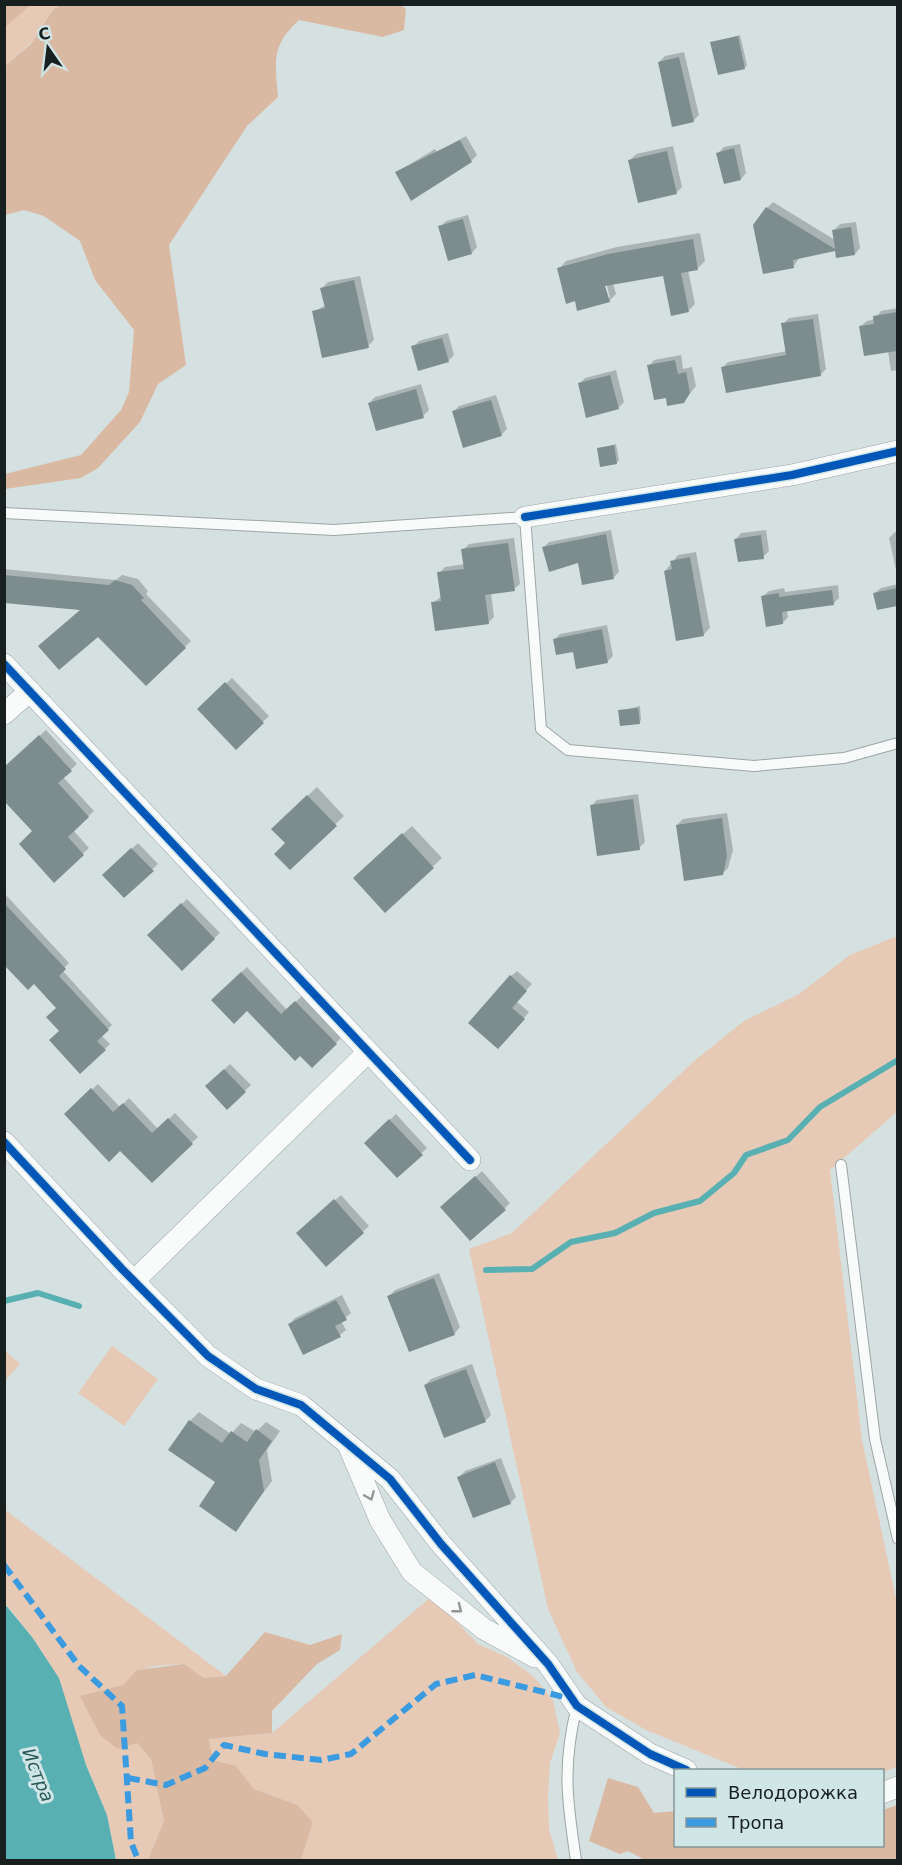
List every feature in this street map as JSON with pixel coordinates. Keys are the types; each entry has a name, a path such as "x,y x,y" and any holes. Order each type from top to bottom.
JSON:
{"street":[{"path":"525,517 792,475 897,451"},
{"path":"4,664 470,1160"},
{"path":"4,714 30,691"},
{"path":"134,1281 368,1052"},
{"path":"4,1142 134,1281 208,1356 256,1389 302,1406 390,1479 441,1544 548,1664 577,1706 650,1754 684,1769"},
{"path":"346,1442 380,1520 412,1572 484,1629 548,1664"}],"lane":[{"path":"4,513 334,530 525,517 541,729 568,750 754,766 844,758 897,743"},
{"path":"841,1165 875,1439 897,1539"},
{"path":"576,1860 566,1797 568,1743 577,1706"}],"shaded area":[{"path":"5,4 31,4 31,5 5,27"},
{"path":"31,5 60,5 53,10 31,43 5,66 4,27"},
{"path":"60,5 401,5 406,9 404,30 383,37 299,20 290,29 279,46 277,55 278,97 247,126 169,245 186,365 158,384 140,422 98,468 81,478 5,489 5,474 81,455 121,410 129,392 134,330 95,280 80,241 44,216 24,210 5,215 5,66 31,44 53,10"},
{"path":"897,936 897,1112 830,1170 862,1440 897,1603 897,1767 884,1772 884,1769 742,1769 646,1730 606,1707 577,1672 548,1609 469,1249 512,1233 694,1061 744,1021 799,994 850,955"},
{"path":"112,1346 158,1379 124,1426 78,1393"},
{"path":"5,1351 20,1364 5,1381"},
{"path":"4,1509 226,1676 204,1678 184,1664 165,1665 143,1669 123,1685 137,1743 151,1759 164,1821 148,1860 116,1860 107,1815 32,1637 5,1603"},
{"path":"432,1596 478,1644 507,1657 533,1676 553,1700 560,1733 550,1763 549,1829 558,1860 301,1860 313,1822 297,1805 254,1789 235,1766 213,1760 209,1739 272,1733"},
{"path":"265,1632 310,1645 342,1634 340,1650 317,1664 272,1711 272,1733 209,1739 213,1760 236,1766 254,1789 297,1805 313,1822 301,1860 148,1860 164,1821 151,1759 137,1743 118,1749 100,1735 80,1696 123,1685 137,1670 184,1664 204,1678 226,1676"},
{"path":"608,1778 638,1787 654,1813 674,1811 674,1847 884,1847 884,1810 897,1805 897,1860 645,1860 628,1851 620,1854 589,1841"}],"water":[{"name":"Истра","path":"4,1603 32,1637 59,1678 86,1765 107,1815 116,1860 5,1860"}],"building":[{"path":"738,36 745,69 718,75 710,42"},
{"path":"679,57 694,122 672,127 658,62"},
{"path":"460,140 472,162 411,201 395,172"},
{"path":"734,148 741,180 724,184 716,153"},
{"path":"667,151 677,194 638,203 628,160"},
{"path":"766,207 835,249 832,230 851,227 855,255 836,258 835,251 793,260 794,268 763,274 753,225"},
{"path":"463,219 472,254 448,261 438,226"},
{"path":"693,239 698,270 681,273 689,312 671,316 663,276 605,286 610,302 577,311 575,301 566,304 557,268 608,254"},
{"path":"354,280 369,348 322,358 312,311 325,308 320,288"},
{"path":"897,312 897,351 864,356 859,326 874,324 873,316"},
{"path":"813,319 821,376 726,393 721,367 786,355 781,323"},
{"path":"442,338 449,362 418,371 411,346"},
{"path":"675,360 678,374 686,372 690,393 684,403 667,406 666,398 654,400 647,365"},
{"path":"610,375 619,409 586,418 578,383"},
{"path":"416,389 424,418 376,431 368,403"},
{"path":"491,400 502,436 463,448 452,411"},
{"path":"614,445 617,464 600,467 597,448"},
{"path":"606,534 614,579 582,585 578,563 549,572 542,547"},
{"path":"761,535 764,559 738,562 734,539"},
{"path":"508,543 515,591 485,595 489,624 435,631 431,602 441,601 437,572 464,569 461,549"},
{"path":"690,557 704,636 676,641 664,571 672,569 670,561"},
{"path":"4,575 109,585 115,580 132,585 144,598 141,600 186,648 146,686 98,637 59,670 38,646 80,610 4,603"},
{"path":"897,588 897,606 877,610 873,593"},
{"path":"832,590 834,605 782,612 783,624 766,627 761,596 779,593 779,597"},
{"path":"602,629 608,663 576,669 573,652 556,655 553,639"},
{"path":"225,682 264,723 236,750 197,709"},
{"path":"638,708 640,724 620,726 618,710"},
{"path":"39,735 72,771 58,783 89,817 68,837 84,855 54,883 19,844 32,831 4,801 4,767"},
{"path":"307,795 337,826 290,870 274,854 285,843 271,829"},
{"path":"633,799 640,850 597,856 590,805"},
{"path":"722,818 727,856 723,875 684,881 676,825"},
{"path":"402,833 434,868 385,913 353,878"},
{"path":"131,848 154,871 124,898 102,875"},
{"path":"4,903 66,969 59,976 109,1030 97,1041 106,1050 80,1074 49,1040 59,1031 46,1017 56,1008 34,984 28,990 4,965"},
{"path":"181,903 215,939 182,971 147,935"},
{"path":"241,972 281,1014 295,1001 337,1044 312,1068 300,1056 295,1061 247,1011 234,1024 211,1000"},
{"path":"510,975 527,991 512,1008 525,1019 498,1049 468,1023"},
{"path":"224,1069 246,1092 227,1110 205,1086"},
{"path":"91,1088 113,1112 123,1103 152,1133 168,1118 193,1144 152,1183 120,1151 109,1162 64,1114"},
{"path":"389,1119 423,1155 397,1178 364,1143"},
{"path":"475,1176 506,1210 470,1241 440,1207"},
{"path":"334,1199 364,1233 326,1267 296,1233"},
{"path":"434,1278 455,1335 409,1352 387,1296"},
{"path":"336,1300 347,1320 335,1326 341,1337 303,1355 288,1324"},
{"path":"466,1369 486,1422 444,1438 424,1385"},
{"path":"189,1420 222,1443 231,1431 247,1442 256,1429 272,1441 259,1460 264,1491 236,1532 199,1506 215,1482 168,1450"},
{"path":"495,1462 511,1504 473,1518 457,1477"}],"waterway":[{"path":"486,1270 532,1269 571,1242 615,1233 654,1213 700,1201 734,1173 746,1155 788,1140 820,1107 898,1060"},
{"path":"4,1301 38,1293 79,1306"}],"marked path":[{"path":"4,1565 79,1666 122,1706 131,1842 138,1860"},
{"path":"128,1778 166,1785 205,1768 224,1745 265,1754 321,1760 351,1754 436,1684 475,1675 572,1699"}],"cycle path":[{"path":"525,517 792,475 898,451"},
{"path":"4,664 470,1160"},
{"path":"4,1142 122,1269 208,1356 256,1389 301,1405 390,1479 441,1544 548,1664 577,1706 650,1754 684,1769"}]}
